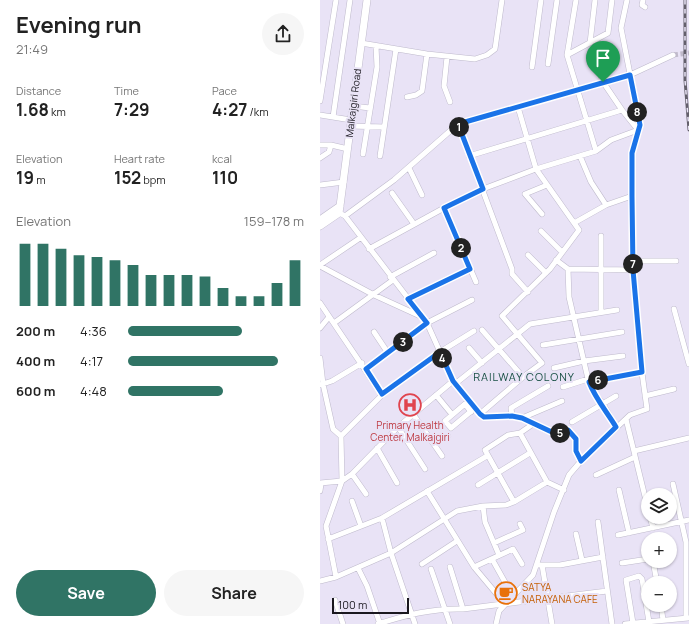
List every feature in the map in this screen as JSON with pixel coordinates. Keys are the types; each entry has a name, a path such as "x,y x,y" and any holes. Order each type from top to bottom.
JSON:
{"main road":[{"name":"Malkajgiri Road","path":"339,211 367,0"},
{"path":"320,220 339,211"},
{"path":"320,226 339,211"}],"street":[{"path":"320,100 336,0"},
{"path":"333,118 350,0"},
{"path":"361,43 427,54 474,59 487,55 495,50 502,0"},
{"path":"532,67 541,0"},
{"path":"548,64 557,0"},
{"path":"576,0 567,55 596,151"},
{"path":"590,43 596,0"},
{"path":"567,55 608,33 612,0"},
{"path":"496,624 499,611 534,575 540,565 554,512 569,475 581,461 630,415 647,409 642,372 633,270 632,153 640,125 621,28 626,0"},
{"path":"643,0 642,5 645,7"},
{"path":"363,154 376,67 376,46"},
{"path":"380,156 396,49"},
{"path":"593,50 603,82 638,130"},
{"path":"407,97 416,95 422,91 427,54"},
{"path":"473,410 454,382 427,323 339,211 409,168 458,124 630,75 673,55"},
{"path":"447,56 444,86 450,102"},
{"path":"353,106 370,108"},
{"path":"480,414 523,377 542,363 502,316 546,273 579,230 536,169 518,107"},
{"path":"469,156 622,110"},
{"path":"320,115 368,127 384,127"},
{"path":"458,124 512,269 512,274 528,292"},
{"path":"369,249 414,223 483,189 536,169 596,151 611,140 638,130"},
{"path":"320,145 331,145 348,149"},
{"path":"320,158 329,152 331,145"},
{"path":"580,156 591,182 606,205"},
{"path":"409,168 422,195"},
{"path":"320,185 344,182"},
{"path":"542,214 525,194 547,185"},
{"path":"392,193 414,223"},
{"path":"574,223 606,205 632,196"},
{"path":"444,208 476,282"},
{"path":"414,223 421,217"},
{"path":"541,231 562,252"},
{"path":"601,236 601,311"},
{"path":"360,238 320,265 374,295 421,316"},
{"path":"334,323 374,295 392,278 434,253"},
{"path":"528,255 546,273"},
{"path":"556,260 568,269 633,270"},
{"path":"633,261 676,261"},
{"path":"408,299 470,269"},
{"path":"568,269 569,298 589,380 594,394 603,404 616,427"},
{"path":"366,369 427,323 472,300"},
{"path":"320,303 382,394"},
{"path":"674,309 689,364"},
{"path":"320,491 321,484 342,481 352,474 398,427 413,414 530,324 601,311 617,310"},
{"path":"320,328 329,317"},
{"path":"482,330 523,377"},
{"path":"336,577 326,526 342,481 341,436 382,394 440,352 474,331"},
{"path":"374,332 388,353"},
{"path":"543,345 578,338 622,332"},
{"path":"469,348 482,362"},
{"path":"554,368 584,361 623,356"},
{"path":"320,358 322,384 333,429 341,436"},
{"path":"322,384 332,381 362,363"},
{"path":"563,387 589,380 642,372"},
{"path":"512,416 511,408 548,386"},
{"path":"645,396 674,389"},
{"path":"436,395 450,412"},
{"path":"572,422 616,396"},
{"path":"522,418 562,400"},
{"path":"473,410 451,428 445,420 465,404 484,417 512,416 522,418 556,434 568,430 576,439 576,451 581,461"},
{"path":"413,414 442,456"},
{"path":"626,419 643,488"},
{"path":"514,502 486,456 485,450 486,447 508,435 520,433 533,424"},
{"path":"398,427 425,469"},
{"path":"520,433 547,482 564,490"},
{"path":"434,444 448,436"},
{"path":"634,451 689,438"},
{"path":"377,448 397,483"},
{"path":"478,485 530,453"},
{"path":"328,539 382,518 486,456"},
{"path":"596,476 635,457"},
{"path":"352,474 366,494"},
{"path":"320,581 336,577 391,553 457,512 483,506 506,505 514,502 547,482"},
{"path":"625,624 663,620 686,620 686,542 673,484"},
{"path":"619,490 629,533"},
{"path":"427,491 474,567 505,604"},
{"path":"352,501 361,526"},
{"path":"483,506 485,522 499,555"},
{"path":"382,518 391,553 415,624"},
{"path":"618,535 689,520"},
{"path":"598,522 612,624"},
{"path":"494,543 523,530 520,524"},
{"path":"652,524 653,528"},
{"path":"576,534 582,560"},
{"path":"422,564 458,541"},
{"path":"474,567 515,549 522,564"},
{"path":"540,565 560,565 603,557"},
{"path":"492,559 506,584"},
{"path":"622,563 641,560"},
{"path":"540,565 549,599 552,624"},
{"path":"450,567 463,609"},
{"path":"358,568 368,586 379,624 411,614 445,608 463,609 607,591"},
{"path":"431,569 450,624"},
{"path":"633,623 626,580 639,576 642,579 650,622"},
{"path":"335,600 343,624"},
{"path":"662,612 663,620"}],"tunnel":[{"path":"673,55 689,53"}],"railway":[{"path":"685,0 685,80 689,130"}],"place":[{"name":"Primary Health Center, Malkajgiri","path":"410,405"},
{"name":"SATYA NARAYANA CAFE","path":"506,593"}],"district":[{"name":"RAILWAY COLONY","path":"524,376"}],"route":[{"path":"630,75 640,125 632,153 632,196 633,270 642,372 614,376 589,382 594,394 603,404 616,427 581,461 576,451 576,439 568,430 556,434 522,418 512,416 484,417 480,414 453,381 440,352 382,394 366,369 427,323 408,299 470,269 444,208 483,189 469,156 458,124 603,82 630,75"}]}
